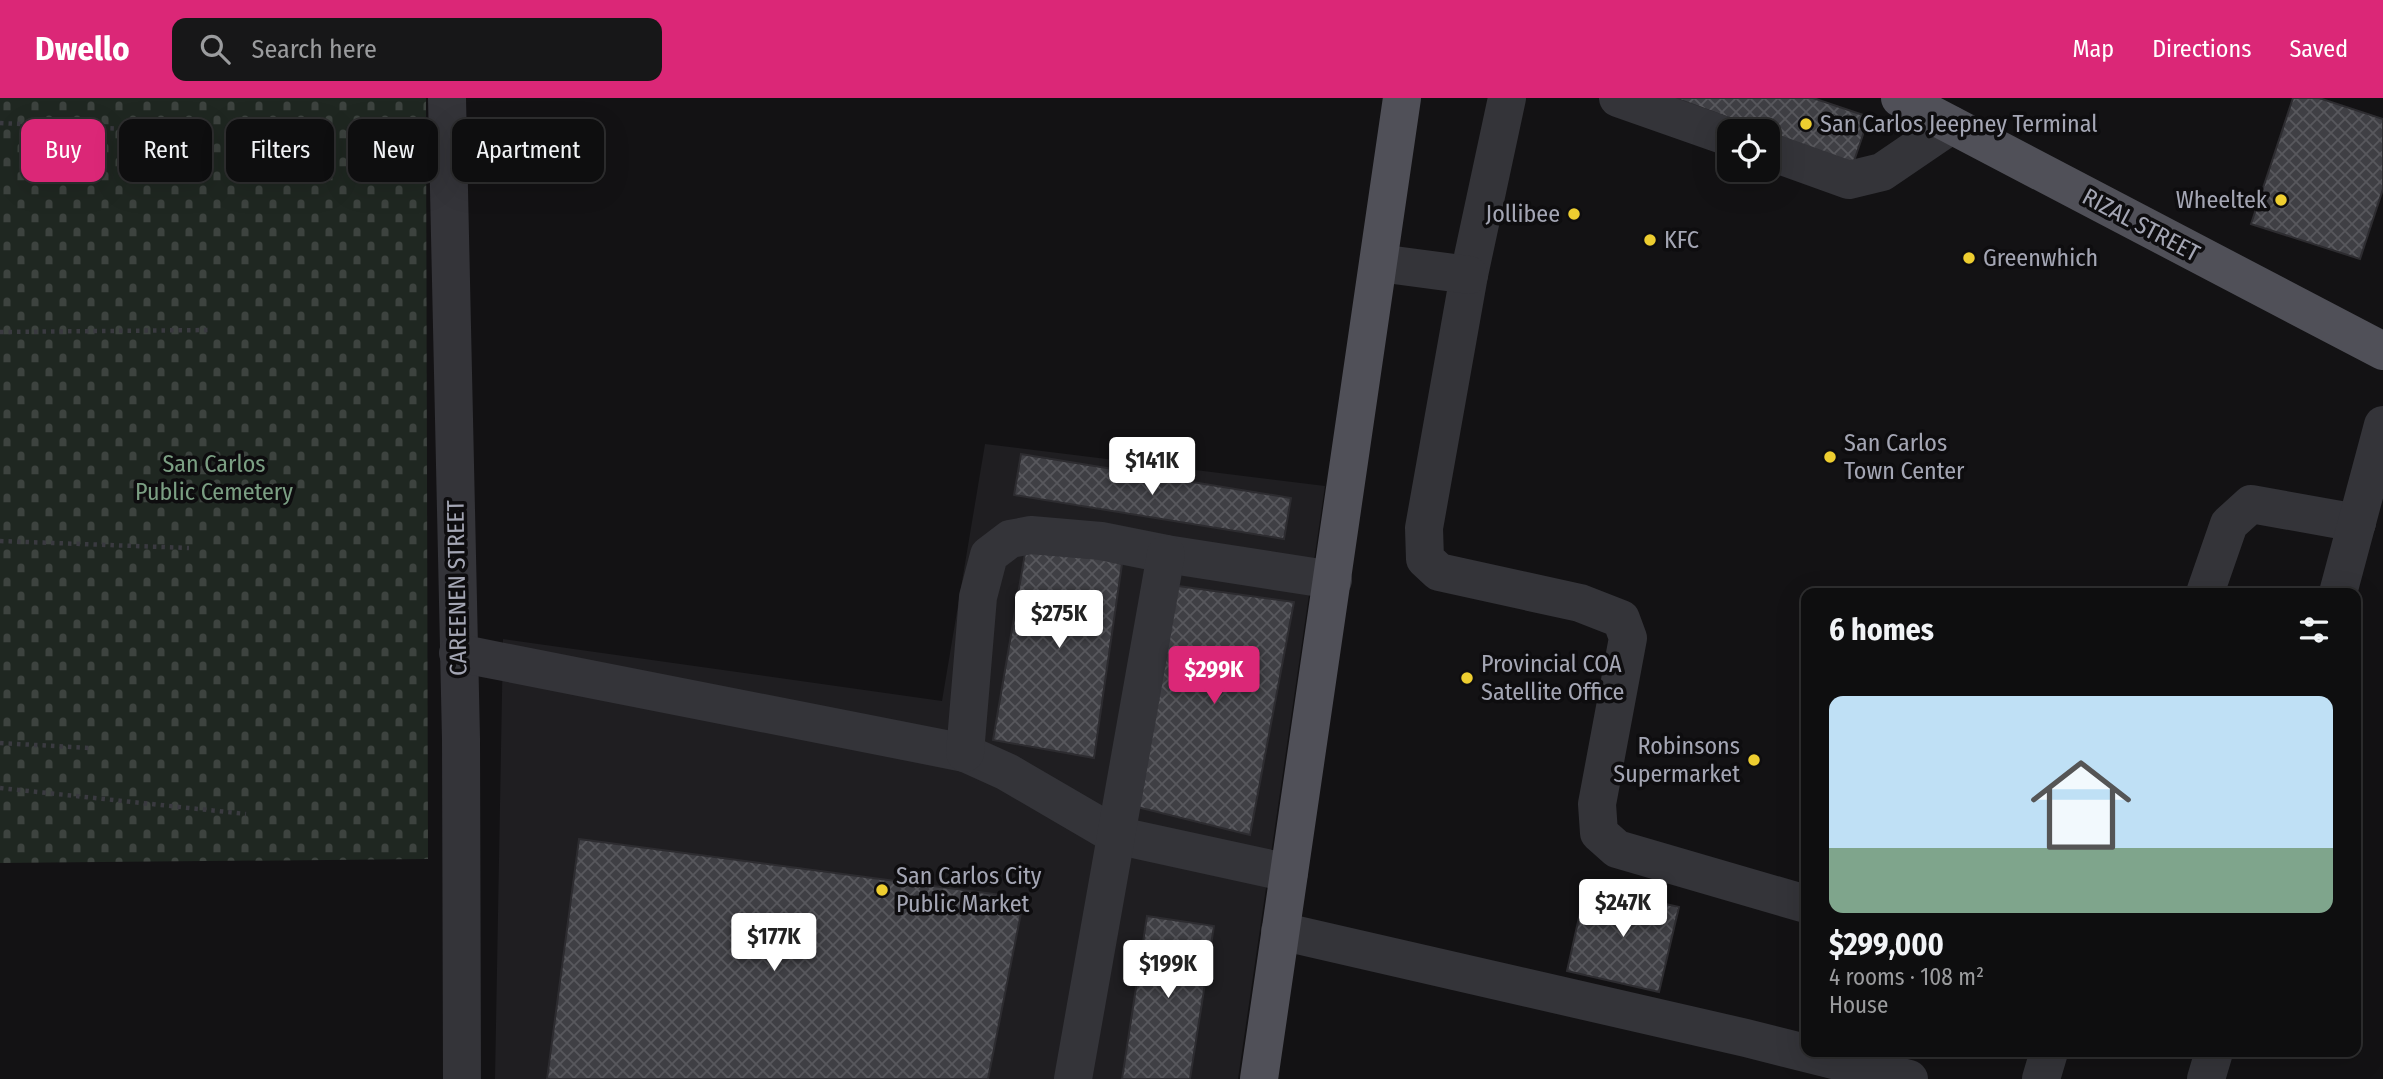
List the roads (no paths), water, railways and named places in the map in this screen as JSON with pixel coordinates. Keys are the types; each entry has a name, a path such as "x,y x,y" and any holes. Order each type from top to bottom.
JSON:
{"main road":[{"path":"1259,1079 1402,98"},
{"name":"RIZAL STREET","path":"1900,98 2383,351"}],"street":[{"name":"CAREENEN STREET","path":"447,98 461,752 462,1079"},
{"path":"1507,98 1469,275 1424,528 1425,559 1438,572 1580,603 1621,619 1628,638 1597,804 1599,834 1617,849 1801,903"},
{"path":"1618,98 1717,133"},
{"path":"1780,155 1849,180 1882,173 1951,125"},
{"path":"1379,262 1469,275"},
{"path":"2339,588 2383,425"},
{"path":"2207,588 2229,524 2251,505 2357,523"},
{"path":"965,753 978,597 989,555 1010,539 1031,535 1101,541 1332,580"},
{"path":"1073,1079 1166,554"},
{"path":"458,653 965,753 1007,772 1115,835 1290,873"},
{"path":"1280,932 1801,1052"},
{"path":"1822,1057 1909,1079"},
{"path":"2041,1079 2048,1057"},
{"path":"2206,1079 2213,1057"}],"place":[{"name":"San Carlos Jeepney Terminal","path":"1806,124"},
{"name":"Wheeltek","path":"2281,200"},
{"name":"Jollibee","path":"1574,214"},
{"name":"KFC","path":"1650,240"},
{"name":"Greenwhich","path":"1969,258"},
{"name":"San Carlos Town Center","path":"1830,457"},
{"name":"Provincial COA Satellite Office","path":"1467,678"},
{"name":"Robinsons Supermarket","path":"1754,760"},
{"name":"San Carlos City Public Market","path":"882,890"}],"park label":[{"name":"San Carlos Public Cemetery","path":"214,478"}]}
